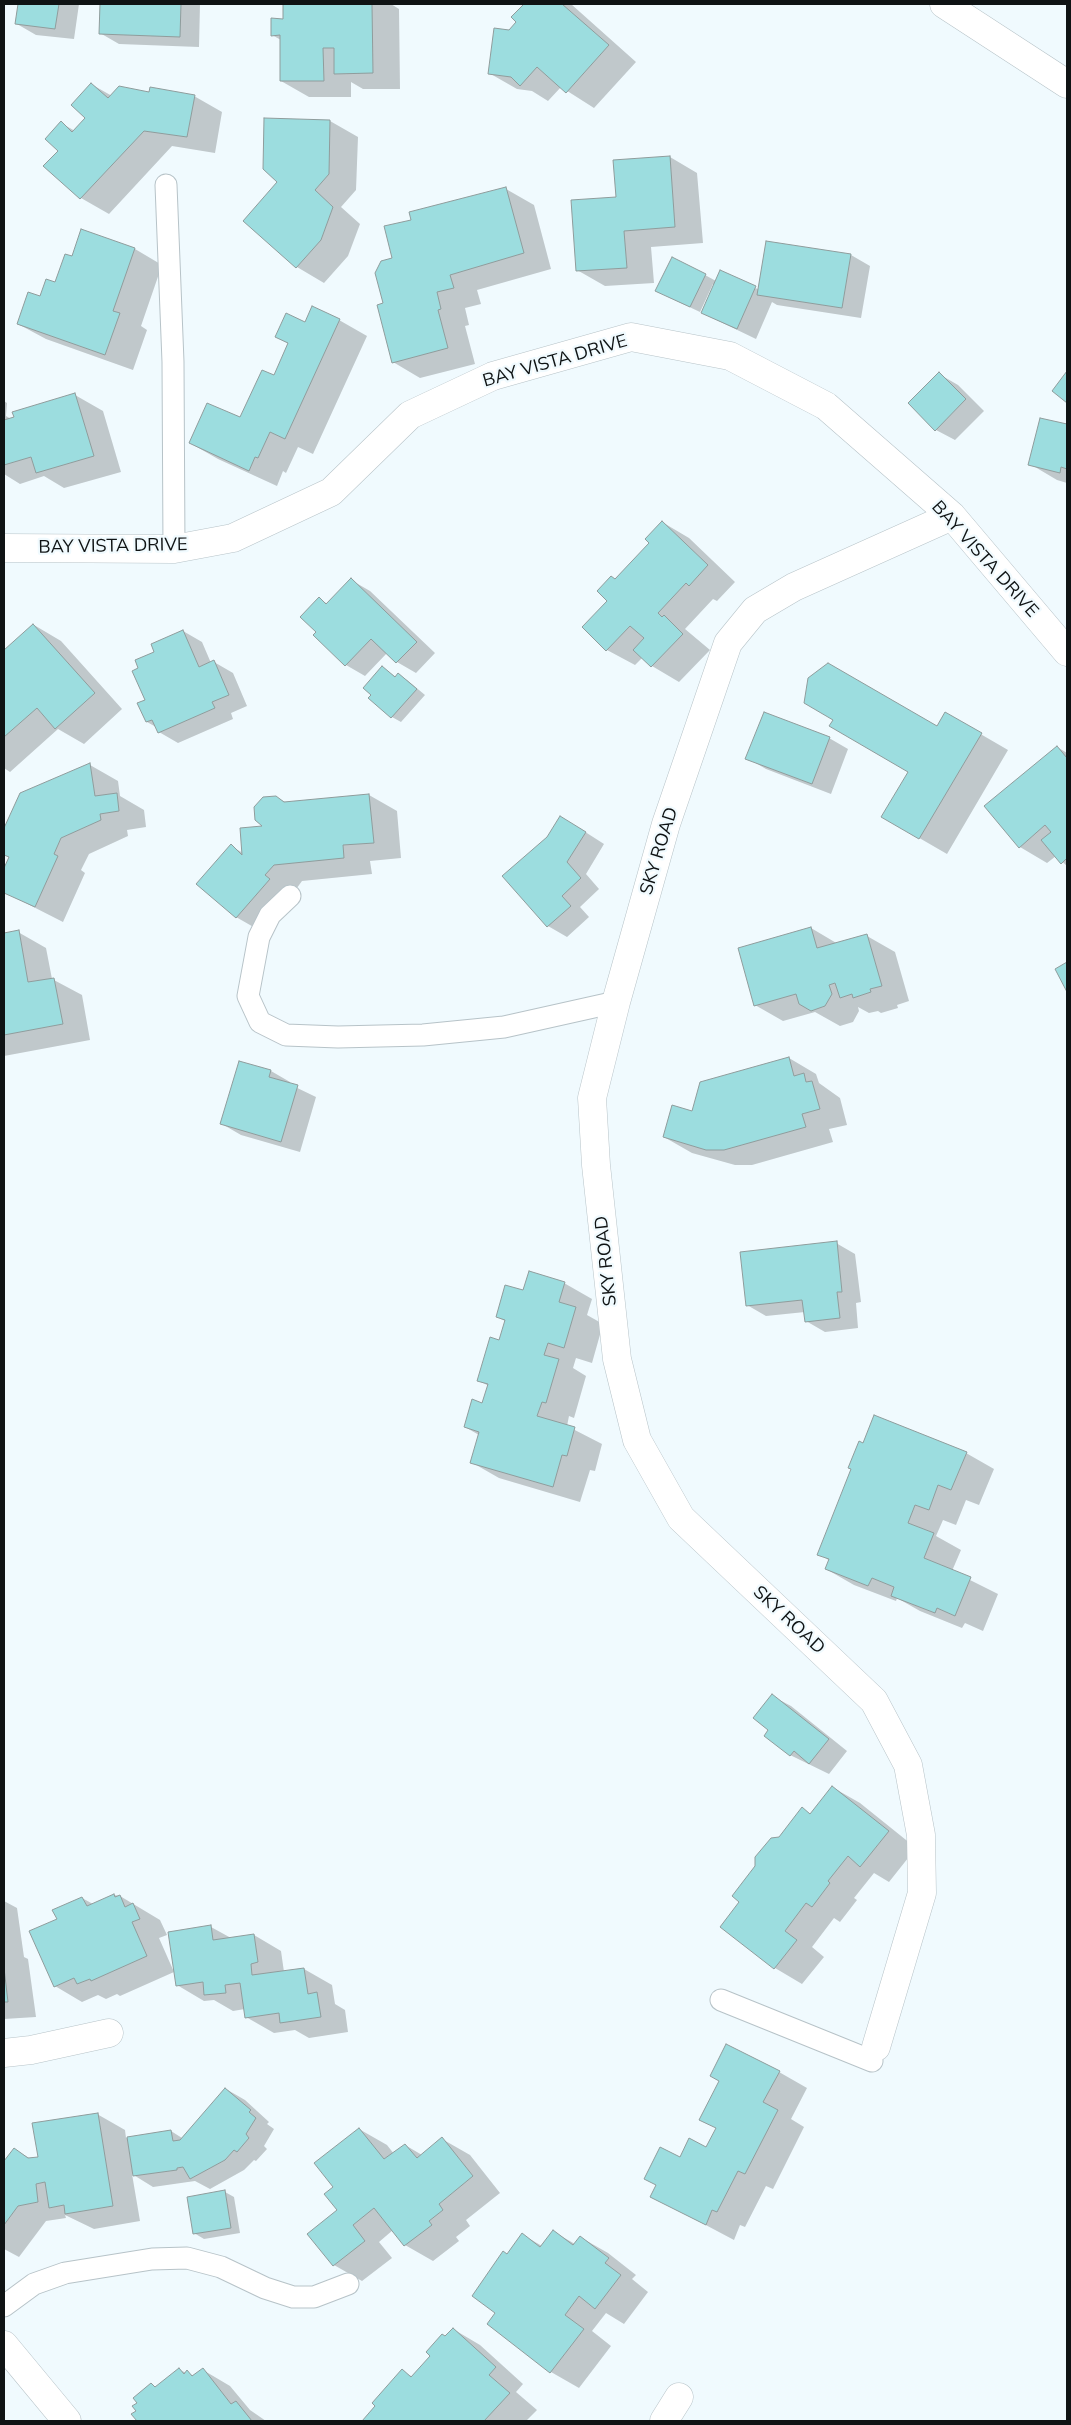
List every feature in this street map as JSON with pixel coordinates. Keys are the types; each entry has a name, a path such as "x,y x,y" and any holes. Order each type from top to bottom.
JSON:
{"street":[{"path":"944,4 1067,84"},
{"name":"BAY VISTA DRIVE","path":"4,548 174,549 233,538 331,492 410,415 493,376 632,337 730,356 826,406 952,516 1067,652"},
{"name":"SKY ROAD","path":"874,2054 922,1893 921,1835 908,1765 874,1701 681,1518 637,1440 617,1359 596,1165 592,1098 616,1002 666,824 728,643 755,610 794,587 952,516"},
{"path":"4,2053 31,2050 109,2033"},
{"path":"4,2345 67,2421"},
{"path":"664,2421 679,2397"}],"lane":[{"path":"166,185 172,362 174,549"},
{"path":"290,896 270,915 259,937 248,996 260,1022 286,1035 338,1037 441,1033 504,1027 616,1002"},
{"path":"721,2000 874,2054"},
{"path":"4,2306 34,2284 65,2273 152,2259 187,2258 221,2267 293,2298 314,2297 348,2284"}],"building":[{"path":"18,4 59,4 55,29 15,24"},
{"path":"100,4 181,4 180,37 99,34"},
{"path":"283,4 372,4 373,73 334,74 334,48 323,48 324,81 280,81 280,35 271,36 271,18 283,19"},
{"path":"524,4 562,4 609,45 566,93 537,67 520,86 511,77 488,74 494,28 509,30 516,22 511,17"},
{"path":"91,83 108,98 119,86 149,92 150,87 195,95 187,137 144,131 80,199 43,166 58,151 45,139 61,121 72,132 85,118 71,105"},
{"path":"264,118 330,120 329,174 315,190 333,207 321,240 296,268 243,221 277,182 263,169"},
{"path":"670,156 675,227 624,231 627,268 576,271 571,200 616,197 613,160"},
{"path":"506,187 524,253 450,275 454,288 437,292 441,309 438,310 448,348 392,363 377,305 383,303 375,273 381,261 392,258 384,226 411,220 409,212"},
{"path":"81,229 135,248 113,311 120,313 105,355 17,324 28,292 40,296 46,279 55,282 65,254 72,256"},
{"path":"766,241 851,254 842,308 757,295"},
{"path":"672,257 706,274 690,307 655,291"},
{"path":"720,270 756,286 737,329 701,313"},
{"path":"312,306 340,319 285,439 270,432 258,458 255,457 249,471 189,443 207,403 240,417 262,370 274,375 288,343 275,337 286,313 305,322"},
{"path":"1067,371 1067,403 1052,391"},
{"path":"939,372 966,399 935,431 908,403"},
{"path":"75,393 94,456 36,473 31,457 4,465 4,420 14,417 12,412"},
{"path":"1040,418 1067,424 1067,469 1061,467 1060,473 1028,465"},
{"path":"662,521 708,565 689,586 686,583 658,613 662,617 664,615 683,634 651,667 633,650 644,638 630,626 606,651 582,627 607,601 597,591 611,576 615,579 649,543 645,539"},
{"path":"351,578 417,642 396,663 371,639 345,666 313,635 316,632 300,617 319,597 326,604"},
{"path":"33,624 95,693 55,729 37,708 4,737 4,650"},
{"path":"183,630 199,667 214,660 229,695 212,702 215,708 158,733 152,720 146,722 137,703 145,700 132,671 138,668 135,660 154,652 151,644"},
{"path":"828,663 937,726 945,712 982,733 919,839 881,817 908,772 829,726 833,720 804,703 808,678"},
{"path":"382,666 395,677 398,673 417,689 391,718 368,698 371,695 363,688"},
{"path":"764,712 830,737 812,784 745,759"},
{"path":"1057,746 1067,758 1067,858 1061,864 1041,840 1051,832 1045,825 1019,848 984,806"},
{"path":"90,763 95,796 117,793 119,811 100,814 101,820 61,838 54,854 58,856 35,907 4,893 4,868 9,857 4,855 4,828 20,793"},
{"path":"369,794 374,843 343,845 344,858 274,865 265,875 270,879 236,918 196,884 231,844 242,855 240,828 262,826 255,820 254,807 263,797 276,796 284,802"},
{"path":"560,816 586,832 567,862 581,878 562,896 571,906 547,927 502,876 547,837"},
{"path":"811,927 817,948 867,934 882,986 870,989 871,992 853,998 852,994 840,998 835,983 829,985 832,994 825,1006 811,1011 799,1004 796,994 754,1006 738,948"},
{"path":"19,930 28,982 54,978 63,1024 4,1035 4,933"},
{"path":"1067,962 1067,992 1055,969"},
{"path":"789,1057 794,1076 804,1073 806,1082 812,1081 820,1109 802,1114 806,1127 724,1150 706,1150 663,1137 672,1105 692,1111 700,1082"},
{"path":"239,1061 271,1070 269,1077 298,1085 281,1142 220,1124"},
{"path":"837,1241 842,1292 837,1292 840,1318 805,1322 802,1300 746,1306 740,1252"},
{"path":"529,1271 565,1282 559,1302 576,1307 564,1348 548,1343 544,1355 559,1359 546,1403 542,1402 537,1416 575,1427 567,1456 562,1455 553,1487 470,1463 479,1432 464,1427 472,1399 482,1403 488,1384 477,1381 490,1337 499,1340 505,1320 496,1317 505,1285 523,1290"},
{"path":"874,1415 967,1452 951,1490 938,1485 929,1510 915,1505 908,1523 934,1533 924,1558 971,1577 955,1616 937,1608 935,1613 891,1596 894,1587 872,1578 868,1586 825,1569 829,1559 817,1555 851,1469 848,1468 859,1441 863,1443"},
{"path":"772,1694 829,1739 809,1764 794,1751 790,1756 764,1736 768,1730 753,1718"},
{"path":"832,1786 889,1831 860,1867 848,1856 828,1881 830,1883 812,1907 806,1903 785,1931 797,1940 774,1969 720,1927 739,1902 732,1896 755,1866 755,1857 771,1838 779,1837 802,1807 810,1814"},
{"path":"114,1894 115,1897 120,1895 125,1907 133,1903 140,1919 132,1922 147,1956 91,1981 90,1979 77,1984 74,1978 54,1987 29,1931 57,1919 52,1910 82,1897 87,1906"},
{"path":"211,1925 213,1940 254,1934 258,1962 251,1964 252,1975 304,1968 308,1994 317,1992 321,2017 280,2023 279,2013 245,2018 240,1983 225,1985 226,1993 204,1995 203,1982 176,1986 168,1932"},
{"path":"4,1968 8,2002 4,2002"},
{"path":"726,2044 780,2071 763,2102 778,2110 745,2174 738,2171 717,2212 712,2210 706,2225 650,2197 656,2185 644,2179 660,2147 680,2157 689,2138 706,2147 716,2128 699,2120 719,2081 710,2076"},
{"path":"225,2088 251,2110 249,2112 256,2118 246,2134 249,2138 237,2152 234,2150 225,2160 190,2179 183,2167 177,2168 177,2170 133,2176 127,2137 171,2130 173,2141 180,2140"},
{"path":"98,2113 113,2206 65,2214 64,2205 49,2208 45,2182 36,2184 38,2202 18,2206 4,2225 4,2161 14,2148 28,2158 38,2157 32,2123"},
{"path":"359,2128 384,2159 405,2144 417,2158 442,2137 473,2176 439,2204 443,2210 429,2221 432,2225 404,2246 374,2208 353,2225 365,2241 333,2266 307,2234 337,2210 324,2194 333,2187 314,2163"},
{"path":"225,2190 231,2228 193,2234 187,2197"},
{"path":"553,2230 573,2245 580,2236 609,2258 605,2263 621,2275 595,2309 579,2296 565,2315 584,2329 550,2373 487,2324 495,2313 472,2296 503,2251 507,2254 522,2233 540,2247"},
{"path":"453,2328 496,2367 489,2375 510,2393 484,2421 362,2421 375,2406 372,2403 402,2369 411,2377 430,2356 426,2352 442,2334 445,2336"},
{"path":"179,2368 184,2374 187,2370 192,2376 203,2368 231,2404 236,2401 252,2421 137,2421 131,2414 136,2411 132,2406 137,2403 133,2398 151,2383 155,2387"}]}
